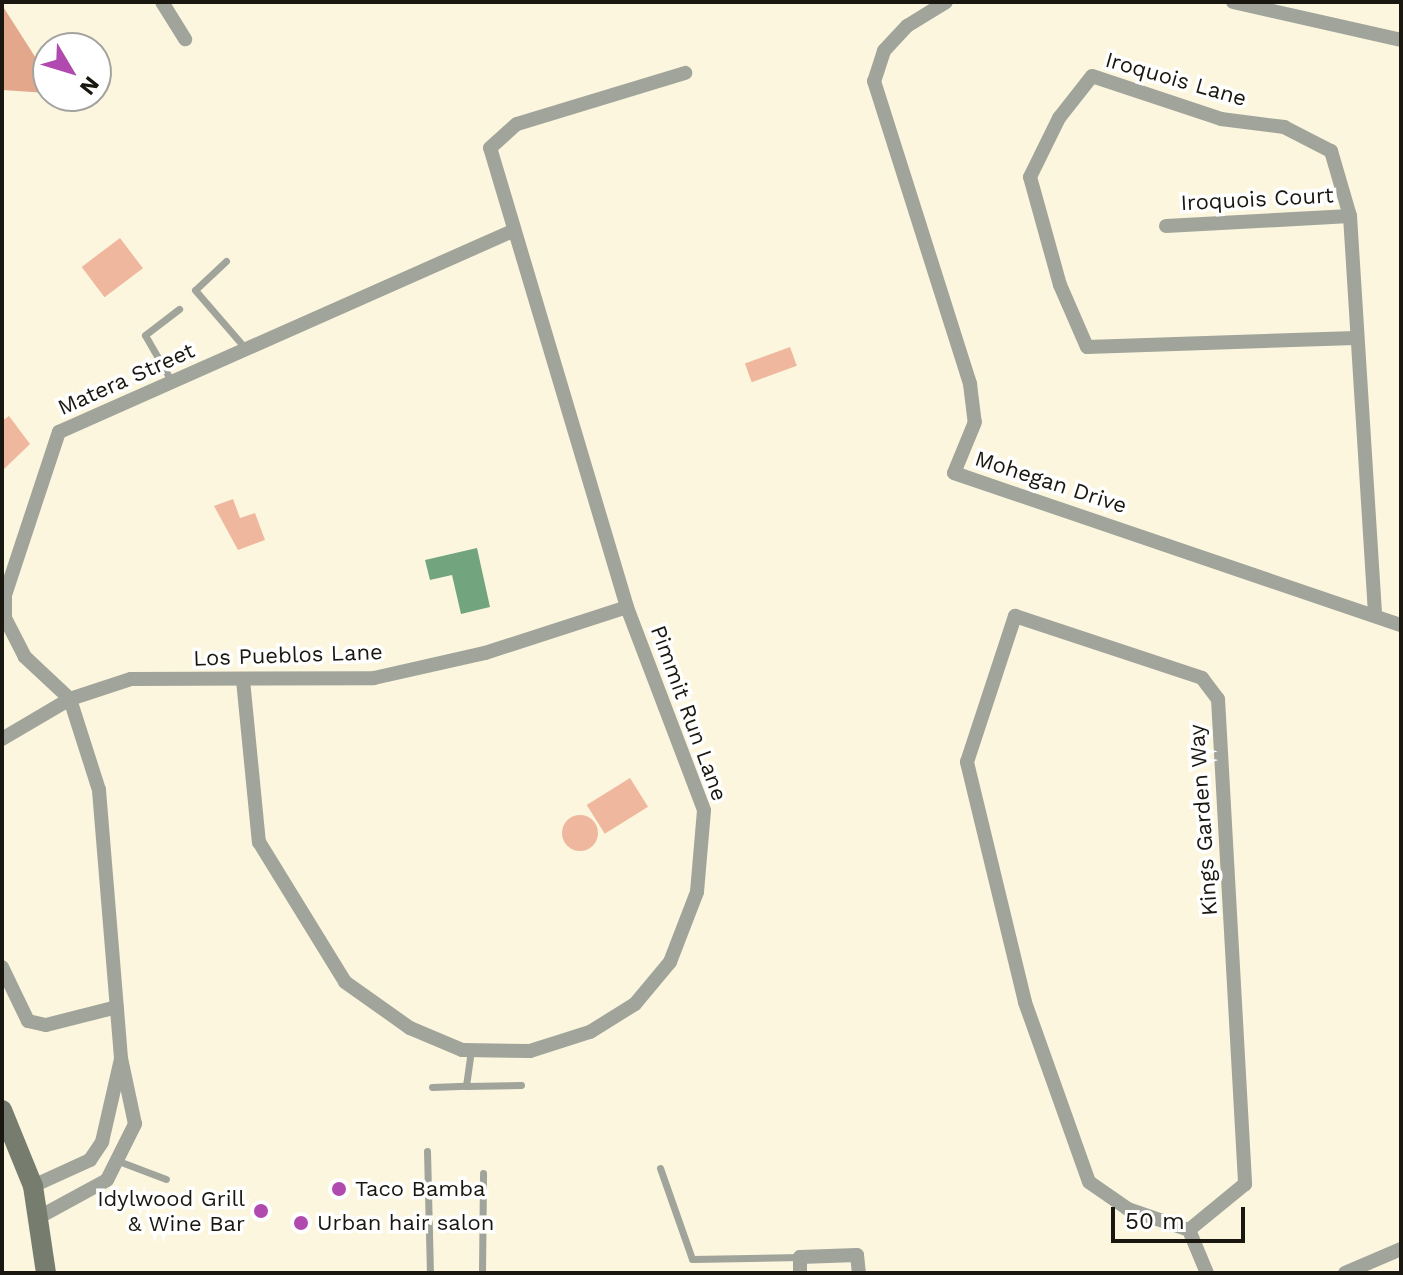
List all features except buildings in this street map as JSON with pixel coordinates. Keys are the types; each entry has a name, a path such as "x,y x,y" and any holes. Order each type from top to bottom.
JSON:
{"street":[{"path":"162,2 185,39"},
{"name":"Mohegan Drive","path":"946,2 899,35 874,81 970,384 975,422 954,473 1375,613 1401,625"},
{"path":"1233,2 1401,40"},
{"name":"Pimmit Run Lane","path":"243,680 259,842 345,982 410,1028 471,1050 530,1051 590,1032 635,1004 687,930 704,810 627,607 511,232 490,148 517,124 685,73"},
{"name":"Iroquois Lane","path":"1355,338 1087,347 1060,285 1030,177 1059,118 1092,76 1221,119 1284,127 1331,151 1350,216 1355,338 1375,613"},
{"name":"Iroquois Court","path":"1166,226 1350,216"},
{"name":"Matera Street","path":"70,699 25,657 5,618 5,595 59,432 511,232"},
{"name":"Los Pueblos Lane","path":"2,739 70,699 131,679 374,678 485,653 627,607"},
{"name":"Kings Garden Way","path":"1015,616 1202,678 1218,699 1245,1184 1189,1230 1128,1209 1089,1182 1025,1002 967,762 1015,616"},
{"path":"41,1216 90,1194 121,1162 135,1124 121,1058 108,831 70,699"},
{"path":"2,967 28,1021 46,1025 117,1007"},
{"path":"33,1186 90,1160 102,1142 121,1058"},
{"path":"2,1110 33,1186 41,1216 46,1273"},
{"path":"1189,1230 1207,1273"},
{"path":"1345,1273 1401,1249"},
{"path":"800,1273 800,1257 857,1255 859,1273"}],"lane":[{"path":"226,261 195,290 246,349"},
{"path":"172,382 145,335 179,309"},
{"path":"466,1086 471,1050"},
{"path":"432,1087 521,1085"},
{"path":"427,1151 430,1273"},
{"path":"121,1162 166,1179"},
{"path":"660,1168 692,1259 800,1257"},
{"path":"482,1273 483,1173"}],"shaded area":[{"path":"2,5 32,52 32,92 2,90"},
{"path":"120,238 143,268 105,297 82,267"},
{"path":"790,347 797,366 752,382 745,363"},
{"path":"9,416 30,444 2,471 2,421"},
{"path":"233,499 240,518 255,513 265,540 238,550 214,506"},
{"path":"477,548 490,607 461,614 452,575 430,580 425,560"},
{"path":"630,778 648,807 605,834 587,805"},
{"path":"580,815 593,820 598,833 593,846 580,851 567,846 562,833 567,820"}],"place":[{"name":"Taco Bamba","path":"339,1189"},
{"name":"Idylwood Grill & Wine Bar","path":"261,1211"},
{"name":"Urban hair salon","path":"301,1223"}]}
